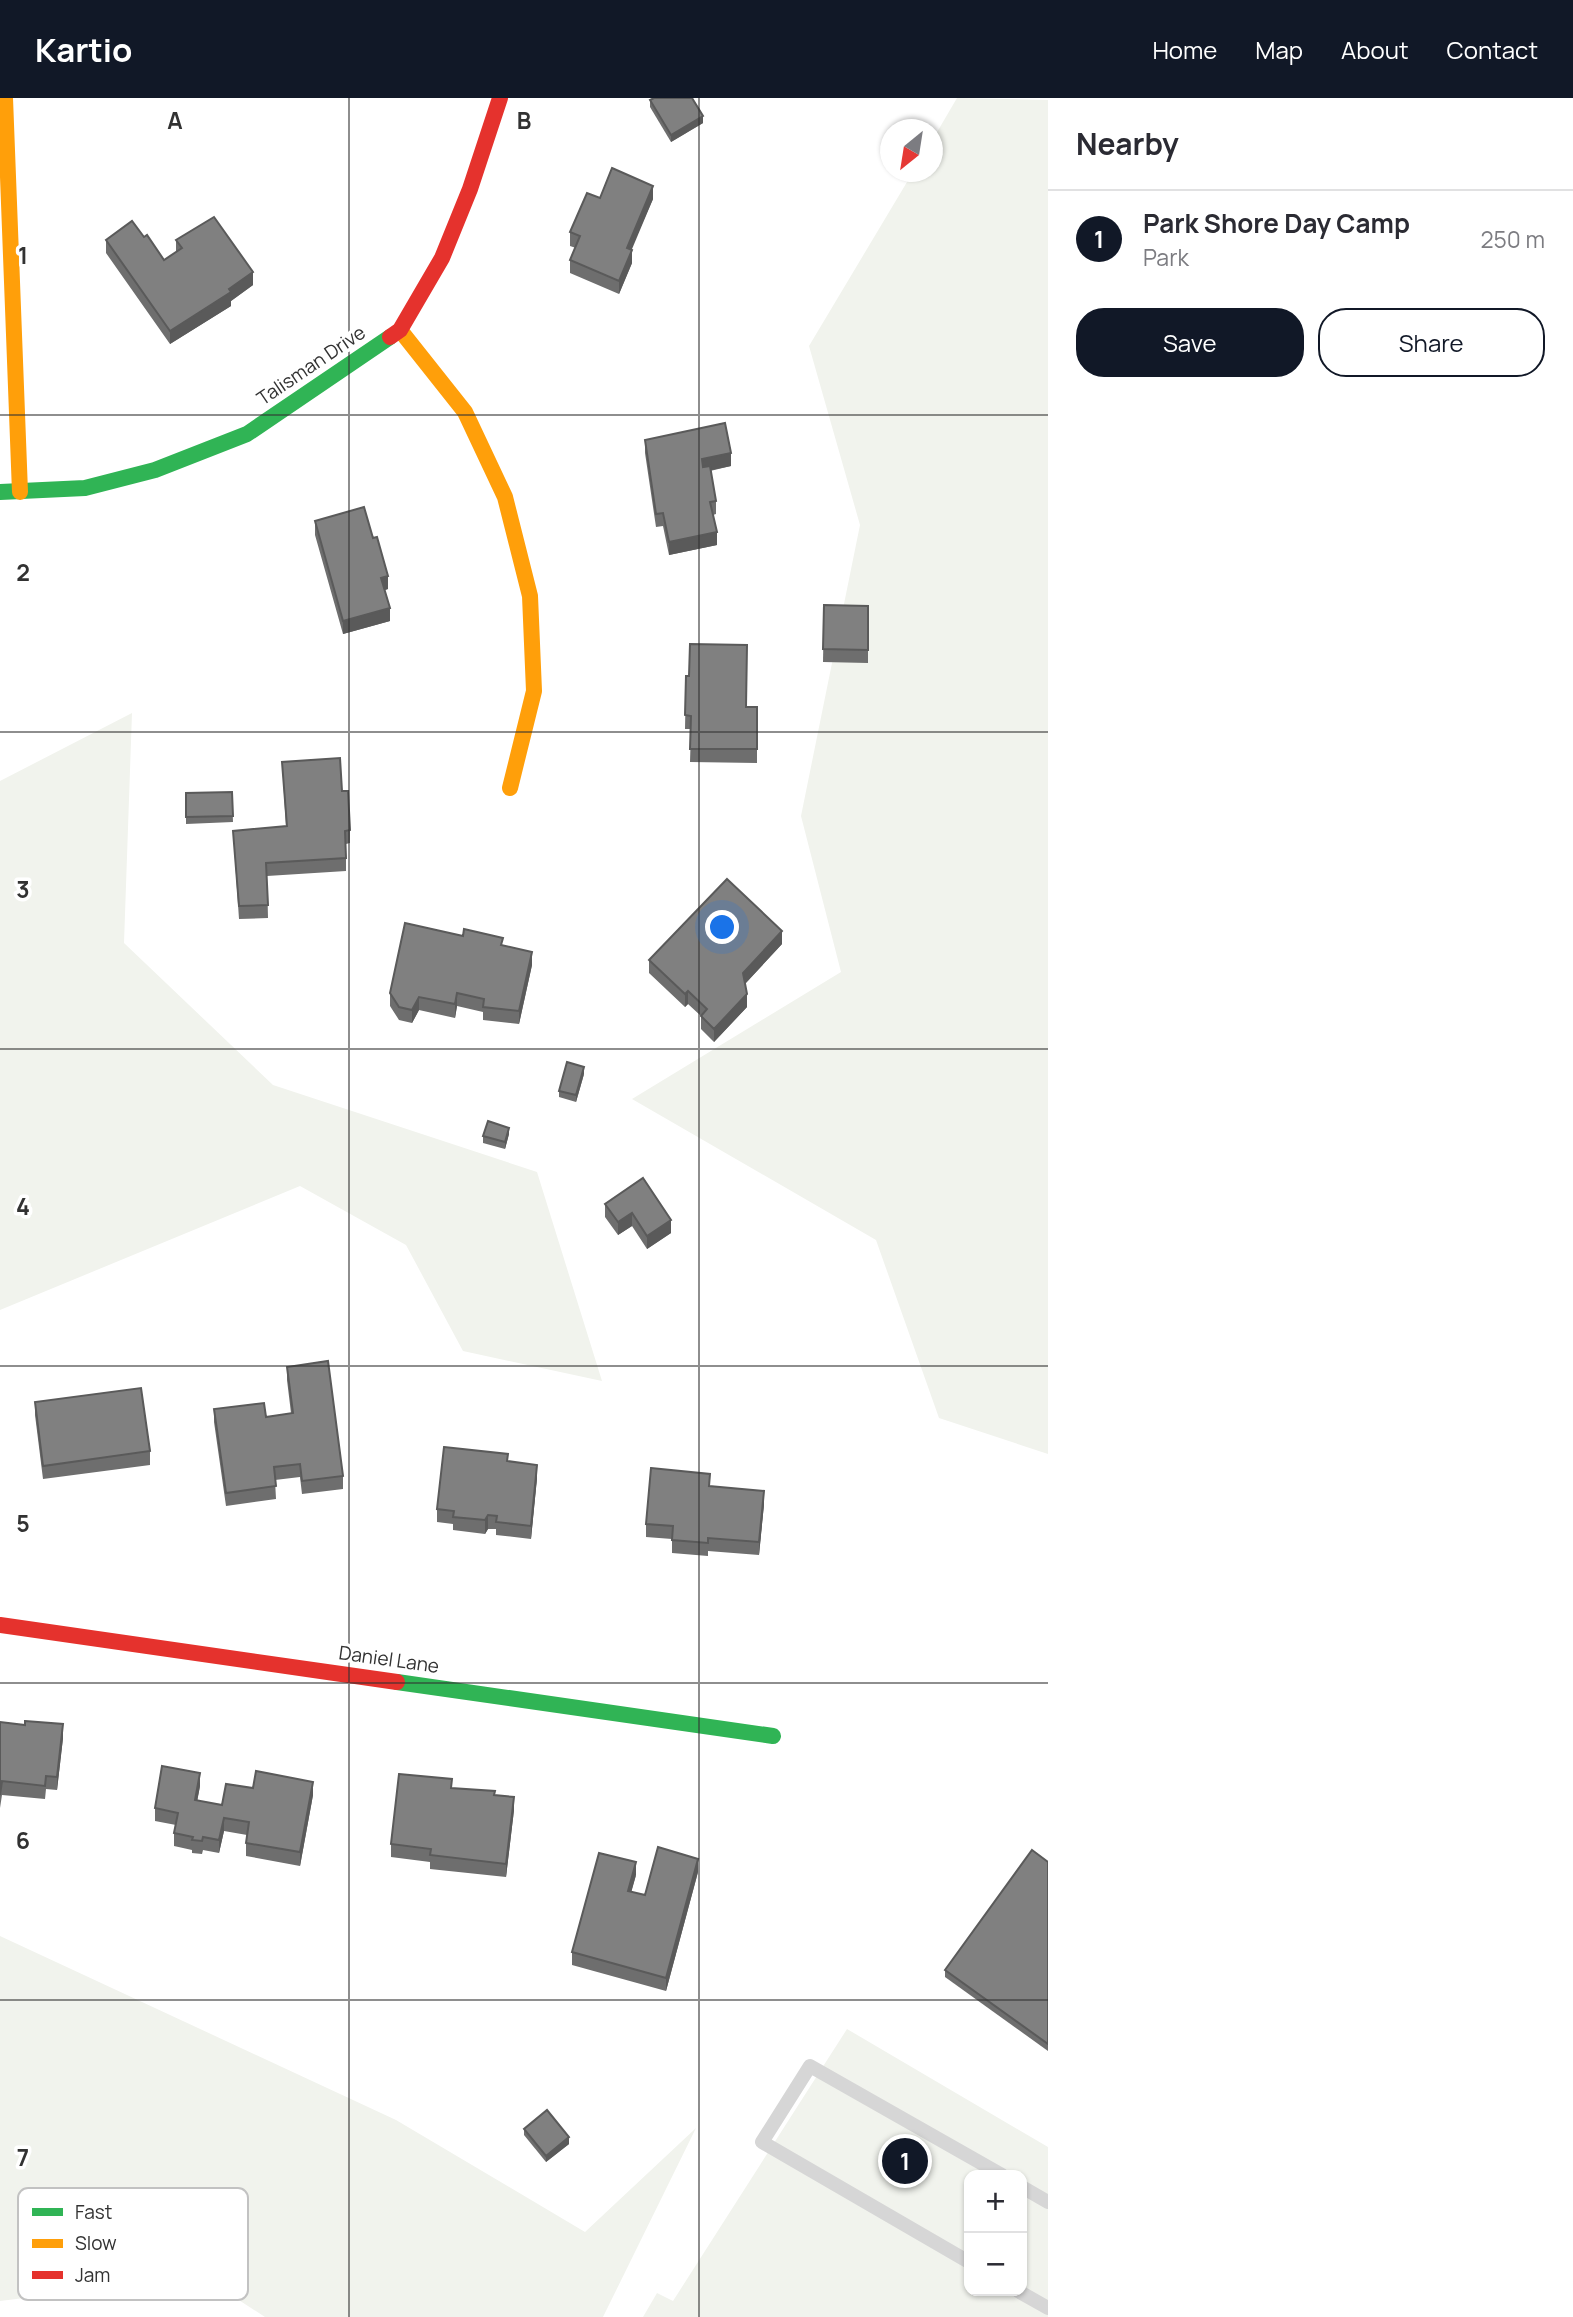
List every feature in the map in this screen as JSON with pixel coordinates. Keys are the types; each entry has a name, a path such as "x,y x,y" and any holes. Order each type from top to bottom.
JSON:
{"street":[{"path":"5,98 20,492"},
{"name":"Talisman Drive","path":"0,492 85,488 155,470 247,434 400,330 442,258 470,189 500,98"},
{"path":"400,330 465,411 505,497 530,596 534,691 510,788"},
{"name":"Daniel Lane","path":"0,1625 773,1736"}],"lane":[{"path":"964,2259 762,2142 810,2066 993,2170"},
{"path":"1027,2190 1048,2202"},
{"path":"1027,2296 1048,2308"}],"shaded area":[{"path":"957,98 1048,100 1048,1454 939,1418 876,1240 632,1099 841,972 801,816 860,525 809,346 907,182 943,182 943,122"},
{"path":"132,713 124,943 273,1085 537,1172 602,1381 463,1351 406,1245 300,1186 0,1310 0,781"},
{"path":"0,1936 396,2120 585,2232 696,2128 603,2317 265,2317 239,2300 248,2300 248,2188 18,2188 18,2299 0,2301"},
{"path":"847,2029 1048,2147 1048,2317 643,2317 657,2293 673,2301"}],"building":[{"path":"692,98 703,116 671,135 650,100"},
{"path":"612,168 653,186 627,248 632,250 619,281 570,260 580,236 570,232 587,193 600,198"},
{"path":"214,217 253,272 229,289 231,292 170,331 106,240 132,221 144,237 147,235 164,260 182,248 176,240"},
{"path":"725,423 731,453 702,459 703,467 710,466 716,501 710,502 717,532 669,542 663,513 656,514 645,440"},
{"path":"364,507 373,538 377,537 388,576 381,578 390,608 343,621 315,521"},
{"path":"824,605 868,606 868,650 823,649"},
{"path":"690,644 747,645 746,707 757,707 757,749 690,749 691,716 685,715"},
{"path":"340,758 342,791 348,791 350,830 345,831 346,858 266,863 268,905 239,906 233,831 287,826 282,762"},
{"path":"232,792 233,816 186,817 186,793"},
{"path":"727,879 782,931 743,973 747,994 714,1029 701,1016 707,1009 688,991 685,994 649,960"},
{"path":"405,923 463,936 464,929 503,938 501,945 532,952 519,1011 483,1007 484,999 457,993 455,1004 419,997 412,1010 399,1007 390,993"},
{"path":"567,1062 584,1067 576,1095 559,1091"},
{"path":"488,1121 509,1128 505,1142 483,1136"},
{"path":"643,1178 671,1220 647,1236 632,1213 618,1222 605,1204"},
{"path":"328,1361 343,1476 302,1481 300,1464 274,1467 276,1486 226,1493 214,1409 264,1403 266,1417 293,1413 287,1367"},
{"path":"141,1388 150,1451 43,1466 35,1402"},
{"path":"444,1447 508,1454 507,1461 537,1465 531,1526 496,1522 497,1516 488,1515 485,1520 453,1517 454,1511 437,1509"},
{"path":"651,1468 710,1474 709,1486 764,1491 759,1542 708,1538 708,1543 672,1540 673,1526 646,1524"},
{"path":"25,1721 63,1724 57,1777 46,1776 45,1786 2,1781 0,1795 0,1722 25,1725"},
{"path":"162,1766 200,1773 195,1800 222,1805 226,1784 253,1788 256,1771 313,1782 300,1852 246,1843 249,1822 224,1818 219,1840 203,1837 202,1841 192,1840 193,1837 174,1833 178,1813 155,1808"},
{"path":"399,1774 452,1779 451,1788 495,1791 494,1795 514,1797 506,1864 430,1855 431,1849 391,1844"},
{"path":"658,1847 698,1859 666,1978 572,1952 599,1853 636,1862 628,1891 645,1895"},
{"path":"1032,1850 1048,1862 1048,2044 945,1970"},
{"path":"547,2110 569,2137 546,2156 524,2129"}],"traffic: fast":[{"path":"0,492 85,488 155,470 247,434 390,337"},
{"path":"397,1682 773,1736"}],"traffic: slow":[{"path":"5,98 20,492"},
{"path":"400,330 465,412 505,497 530,596 534,691 510,788"}],"traffic: jam":[{"path":"390,337 400,330 442,258 470,189 500,98"},
{"path":"0,1625 397,1682"}],"place":[{"name":"Park Shore Day Camp","path":"905,2161"}]}
